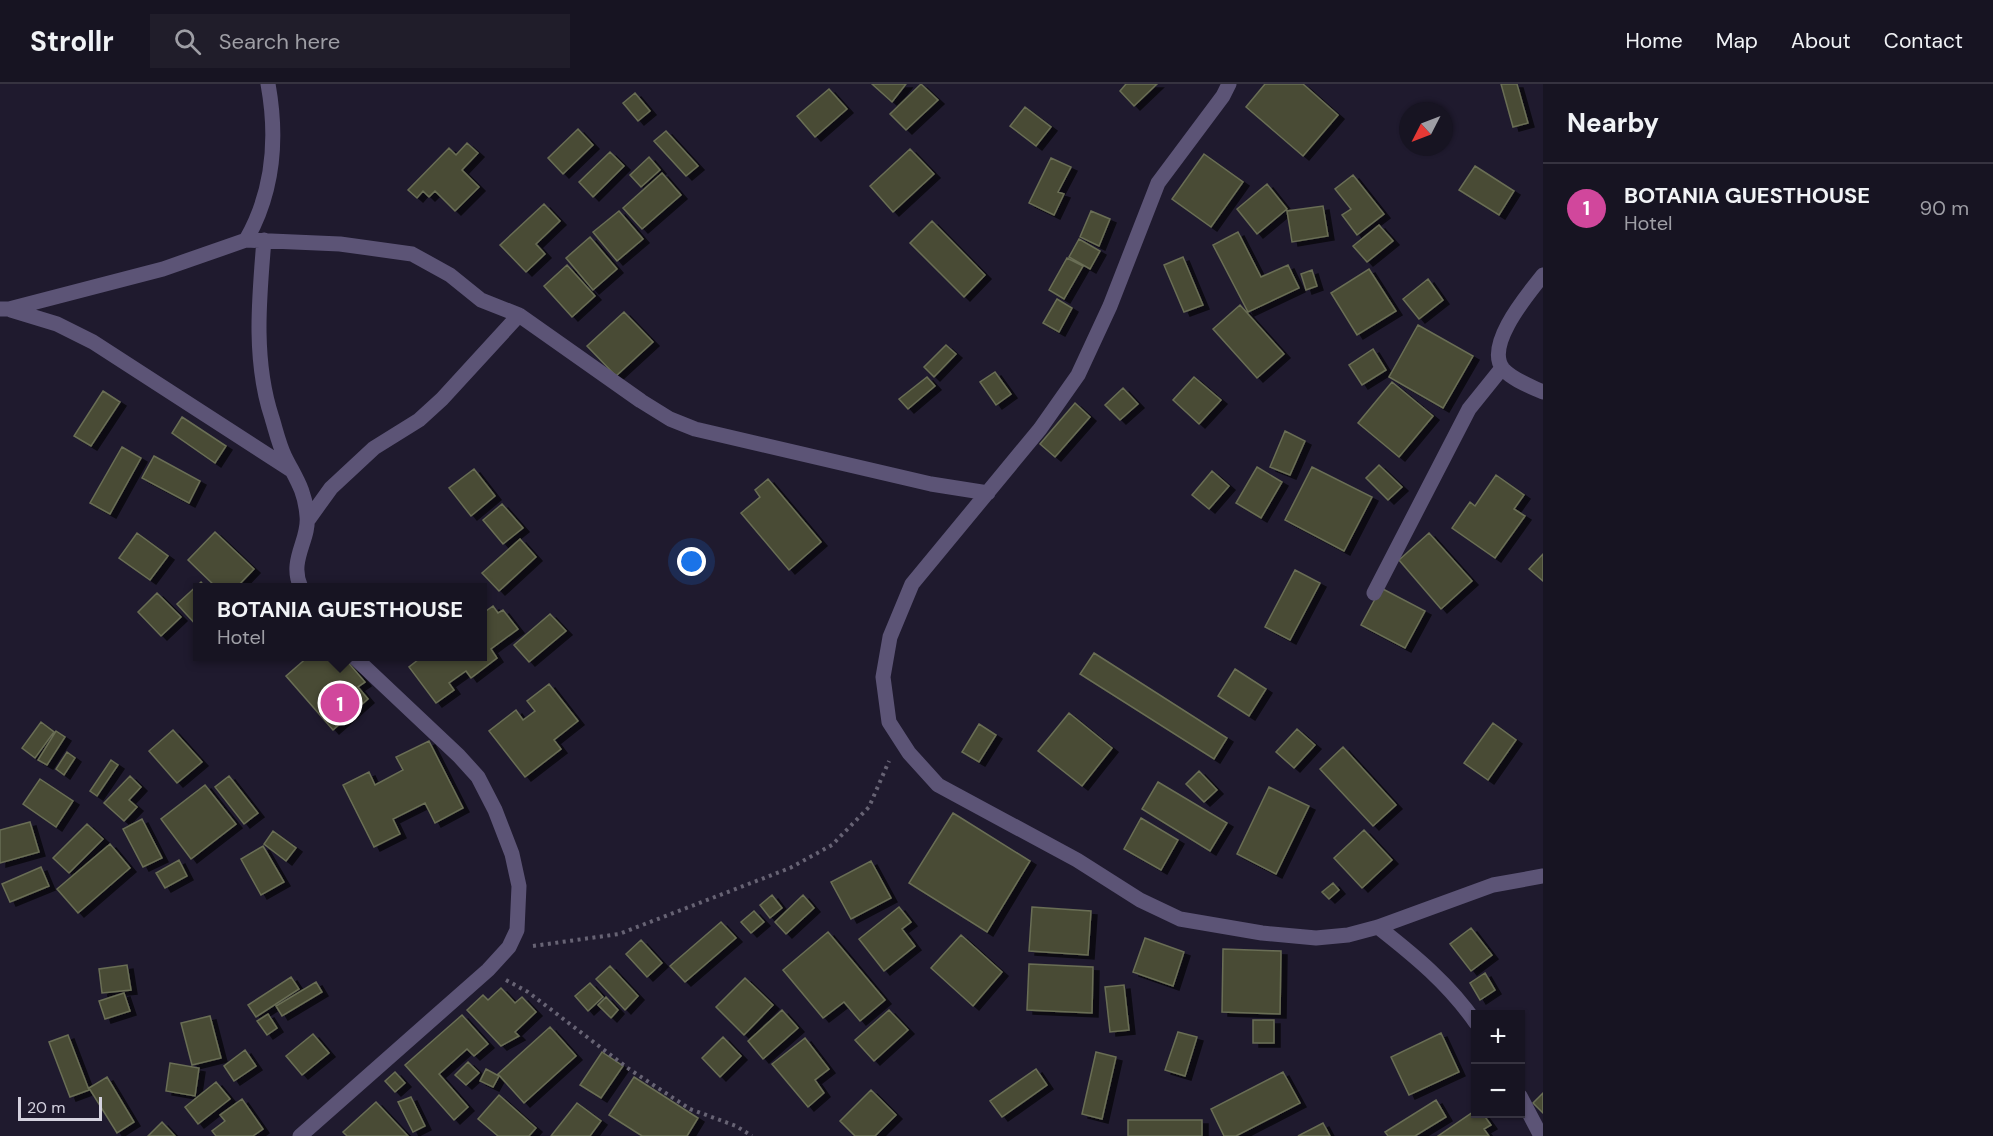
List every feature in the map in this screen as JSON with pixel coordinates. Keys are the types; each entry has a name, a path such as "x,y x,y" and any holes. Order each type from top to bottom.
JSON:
{"street":[{"path":"246,240 259,217 271,176 274,152 268,84"},
{"path":"1229,84 1223,96 1158,183 1110,306 1078,375 1040,429 912,584 890,637 883,677 889,722 909,753 938,785 1077,860 1140,900 1180,919 1262,933 1316,938 1348,935 1378,927 1493,885 1543,876"},
{"path":"4,309 163,270 246,240 340,244 412,254 450,276 481,300 519,315 641,401 670,419 694,429 931,484 988,493"},
{"path":"264,240 259,300 260,361 271,415 285,456 303,487 308,520"},
{"path":"1543,275 1504,330 1498,353 1502,368 1514,378 1543,392"},
{"path":"4,309 57,324 93,342 293,472"},
{"path":"299,583 296,577 299,547 308,520 331,488 374,448 419,420 435,406 471,370 519,315"},
{"path":"1374,593 1469,409 1502,368"},
{"path":"300,1136 488,970 509,947 517,930 519,886 512,854 495,810 478,777 357,661"},
{"path":"1378,927 1438,976 1459,998 1471,1016"},
{"path":"1525,1104 1541,1136"}],"path":[{"path":"509,947 568,943 619,934 801,862 832,845 869,807 899,738"},
{"path":"488,970 528,992 629,1069 690,1109 736,1126 752,1136"}],"building":[{"path":"872,84 906,84 892,102"},
{"path":"921,84 938,100 906,130 890,114"},
{"path":"1126,84 1157,84 1134,106 1120,91"},
{"path":"1265,84 1303,84 1338,115 1303,156 1246,107"},
{"path":"1501,84 1517,84 1528,123 1513,127"},
{"path":"829,89 847,109 815,137 797,116"},
{"path":"635,93 650,111 638,121 623,103"},
{"path":"1025,107 1051,127 1036,146 1010,126"},
{"path":"578,129 593,145 563,174 548,158"},
{"path":"666,131 698,166 686,176 654,141"},
{"path":"467,143 478,153 462,170 479,187 455,211 435,191 429,197 423,191 417,198 408,190 449,148 456,155"},
{"path":"910,149 934,174 893,212 870,186"},
{"path":"610,152 624,166 593,197 579,182"},
{"path":"1204,154 1243,182 1211,227 1172,199"},
{"path":"649,157 660,170 641,187 630,175"},
{"path":"1051,158 1071,167 1058,192 1064,194 1054,215 1029,203"},
{"path":"1475,166 1514,191 1499,215 1459,190"},
{"path":"662,173 681,195 642,229 623,208"},
{"path":"1353,175 1384,214 1357,235 1342,215 1351,209 1335,189"},
{"path":"1267,184 1287,209 1257,234 1237,209"},
{"path":"544,204 560,221 536,244 545,254 526,272 500,245"},
{"path":"1323,206 1328,236 1292,242 1287,211"},
{"path":"619,211 643,239 617,261 593,232"},
{"path":"1091,211 1110,219 1099,246 1080,237"},
{"path":"932,221 985,275 964,297 910,243"},
{"path":"1379,225 1393,241 1367,262 1353,246"},
{"path":"1238,232 1261,277 1288,265 1299,288 1248,312 1213,245"},
{"path":"590,237 617,269 593,290 566,258"},
{"path":"1079,239 1100,251 1090,269 1069,257"},
{"path":"1183,257 1203,305 1184,312 1164,265"},
{"path":"1067,258 1083,266 1064,299 1049,290"},
{"path":"567,265 595,296 572,317 544,286"},
{"path":"1369,269 1396,311 1357,335 1331,293"},
{"path":"1312,270 1317,286 1306,290 1301,274"},
{"path":"1428,279 1443,300 1419,319 1403,299"},
{"path":"1057,299 1072,308 1059,332 1043,323"},
{"path":"1240,305 1284,354 1257,378 1213,329"},
{"path":"624,312 653,342 616,376 587,346"},
{"path":"1418,325 1473,356 1443,408 1389,377"},
{"path":"946,345 956,354 934,377 924,367"},
{"path":"1373,349 1386,370 1362,385 1349,365"},
{"path":"995,372 1011,394 996,405 980,382"},
{"path":"927,377 935,386 908,409 899,399"},
{"path":"1194,377 1221,400 1199,424 1173,400"},
{"path":"1392,382 1433,416 1399,457 1358,423"},
{"path":"1123,388 1138,404 1120,420 1105,405"},
{"path":"103,391 120,402 91,446 74,436"},
{"path":"1075,403 1090,417 1055,457 1040,444"},
{"path":"182,417 226,446 215,463 172,433"},
{"path":"1285,431 1305,441 1290,475 1270,467"},
{"path":"122,447 141,458 110,514 90,503"},
{"path":"154,456 200,481 189,503 142,478"},
{"path":"1379,465 1402,487 1388,500 1366,478"},
{"path":"1257,467 1282,482 1261,518 1236,503"},
{"path":"1312,467 1372,497 1344,551 1285,520"},
{"path":"474,469 495,496 471,516 449,488"},
{"path":"1212,471 1229,486 1209,509 1192,495"},
{"path":"1496,475 1524,495 1514,509 1525,516 1495,558 1452,528 1470,502 1475,506"},
{"path":"768,479 821,542 789,570 741,513 760,497 755,490"},
{"path":"502,504 523,528 503,544 483,520"},
{"path":"215,532 254,569 241,583 212,583 188,560"},
{"path":"137,533 168,556 150,580 119,558"},
{"path":"1429,533 1472,581 1441,609 1399,560"},
{"path":"520,539 536,557 499,591 482,573"},
{"path":"1543,554 1543,581 1529,569"},
{"path":"1295,570 1320,583 1290,640 1265,627"},
{"path":"1381,588 1425,611 1405,648 1361,625"},
{"path":"193,589 193,622 177,604"},
{"path":"157,593 181,617 161,636 138,612"},
{"path":"493,606 498,613 503,610 518,629 491,649 497,658 471,678 466,671 449,683 454,690 436,703 409,667 417,661 487,661 487,610"},
{"path":"550,614 566,631 529,662 514,645"},
{"path":"1094,653 1227,738 1214,759 1080,674"},
{"path":"303,661 336,661 340,666 347,661 365,682 358,687 368,699 333,730 286,676"},
{"path":"1235,669 1266,689 1249,716 1218,696"},
{"path":"549,684 578,721 554,740 561,749 525,777 489,731 516,710 523,720 535,711 527,701"},
{"path":"1069,713 1112,748 1082,786 1038,751"},
{"path":"41,722 54,732 35,758 22,748"},
{"path":"1493,723 1516,740 1488,780 1464,763"},
{"path":"979,724 996,735 979,762 962,752"},
{"path":"1297,729 1315,745 1294,768 1276,752"},
{"path":"173,730 202,762 177,783 149,751"},
{"path":"56,731 65,737 47,765 38,760"},
{"path":"429,741 463,808 435,823 425,803 393,819 400,834 374,847 343,785 369,772 375,785 403,770 396,757"},
{"path":"1343,747 1396,805 1373,826 1320,769"},
{"path":"67,752 75,758 64,775 56,769"},
{"path":"111,760 118,765 97,796 90,791"},
{"path":"1199,771 1217,790 1204,802 1186,784"},
{"path":"130,776 141,787 129,800 137,807 124,821 104,803"},
{"path":"229,776 258,813 244,824 215,787"},
{"path":"40,779 73,801 56,827 23,804"},
{"path":"1158,782 1227,823 1210,851 1142,809"},
{"path":"205,785 236,824 191,859 161,819"},
{"path":"1269,787 1309,806 1276,874 1237,854"},
{"path":"953,813 1030,861 987,932 909,883"},
{"path":"1141,818 1178,840 1161,870 1124,849"},
{"path":"142,819 162,858 143,867 123,829"},
{"path":"30,822 39,852 0,863 0,830"},
{"path":"87,824 103,839 69,873 53,858"},
{"path":"1364,830 1392,860 1362,888 1334,858"},
{"path":"273,831 296,848 286,861 264,844"},
{"path":"110,844 130,868 78,913 57,889"},
{"path":"263,846 284,882 261,895 241,859"},
{"path":"179,860 187,876 165,888 156,873"},
{"path":"871,861 891,898 851,919 831,882"},
{"path":"41,867 49,886 10,902 2,884"},
{"path":"1333,883 1339,890 1329,899 1322,892"},
{"path":"772,895 782,908 770,918 760,905"},
{"path":"803,895 814,908 786,934 775,922"},
{"path":"899,907 911,922 902,929 915,946 884,971 859,939"},
{"path":"1032,907 1091,911 1088,955 1029,951"},
{"path":"754,911 764,922 751,933 741,922"},
{"path":"721,922 736,938 685,982 670,966"},
{"path":"1471,928 1492,955 1471,971 1450,944"},
{"path":"828,932 885,1000 860,1021 844,1002 823,1018 783,970"},
{"path":"961,935 1002,972 973,1006 931,968"},
{"path":"1145,938 1184,952 1173,986 1133,972"},
{"path":"641,940 662,963 647,977 626,954"},
{"path":"1223,949 1281,951 1280,1014 1222,1012"},
{"path":"1029,964 1093,967 1092,1013 1027,1010"},
{"path":"127,965 131,990 102,993 99,969"},
{"path":"610,966 638,996 625,1010 596,979"},
{"path":"1485,973 1495,990 1480,1000 1470,983"},
{"path":"291,977 299,989 256,1017 248,1005"},
{"path":"745,978 773,1005 744,1035 716,1007"},
{"path":"316,982 322,992 282,1016 276,1006"},
{"path":"590,983 603,997 588,1011 575,996"},
{"path":"1124,985 1129,1030 1110,1032 1105,987"},
{"path":"501,988 515,1003 522,997 536,1012 515,1032 519,1036 501,1046 467,1010 483,995 488,1000"},
{"path":"124,993 130,1011 105,1019 99,1001"},
{"path":"606,997 618,1010 611,1018 598,1005"},
{"path":"782,1010 798,1028 763,1059 748,1041"},
{"path":"889,1010 908,1030 874,1061 855,1040"},
{"path":"268,1014 277,1028 267,1035 257,1021"},
{"path":"462,1015 488,1044 474,1056 467,1049 439,1074 468,1107 454,1120 405,1065"},
{"path":"210,1016 221,1058 192,1065 181,1023"},
{"path":"1253,1020 1274,1020 1274,1043 1253,1043"},
{"path":"550,1027 576,1056 524,1103 498,1074"},
{"path":"1178,1032 1197,1037 1185,1076 1165,1070"},
{"path":"1441,1033 1459,1072 1409,1095 1391,1057"},
{"path":"313,1034 329,1053 302,1075 286,1056"},
{"path":"68,1035 89,1090 70,1097 49,1042"},
{"path":"723,1037 741,1056 720,1077 702,1058"},
{"path":"805,1038 829,1069 815,1080 824,1093 808,1107 772,1064"},
{"path":"245,1050 256,1066 234,1081 224,1066"},
{"path":"602,1052 623,1066 601,1098 580,1085"},
{"path":"1096,1052 1116,1057 1102,1119 1082,1114"},
{"path":"468,1062 479,1073 466,1085 455,1075"},
{"path":"170,1063 199,1068 195,1096 166,1091"},
{"path":"486,1069 499,1076 493,1087 480,1081"},
{"path":"1036,1069 1047,1085 1002,1117 990,1101"},
{"path":"395,1072 405,1083 395,1092 385,1081"},
{"path":"1283,1072 1300,1103 1236,1136 1224,1136 1211,1109"},
{"path":"107,1077 134,1122 117,1133 89,1088"},
{"path":"634,1077 698,1118 687,1136 642,1136 609,1115"},
{"path":"216,1082 230,1099 198,1124 185,1107"},
{"path":"871,1090 896,1115 875,1136 855,1136 840,1121"},
{"path":"1543,1093 1543,1113 1533,1103"},
{"path":"499,1095 536,1128 529,1136 498,1136 478,1119"},
{"path":"411,1097 425,1126 413,1132 398,1102"},
{"path":"242,1099 263,1129 253,1136 216,1136 212,1131 225,1121 220,1115"},
{"path":"1436,1100 1446,1117 1415,1136 1388,1136 1385,1132"},
{"path":"376,1102 408,1136 347,1136 343,1132"},
{"path":"577,1103 601,1121 590,1136 551,1136"},
{"path":"1471,1113 1471,1118 1486,1118 1491,1125 1484,1129 1489,1136 1438,1136"},
{"path":"1128,1120 1202,1120 1202,1136 1128,1136"},
{"path":"162,1122 175,1136 148,1136"},
{"path":"1323,1123 1330,1136 1298,1136"}],"place":[{"name":"BOTANIA GUESTHOUSE","path":"340,703"}]}
